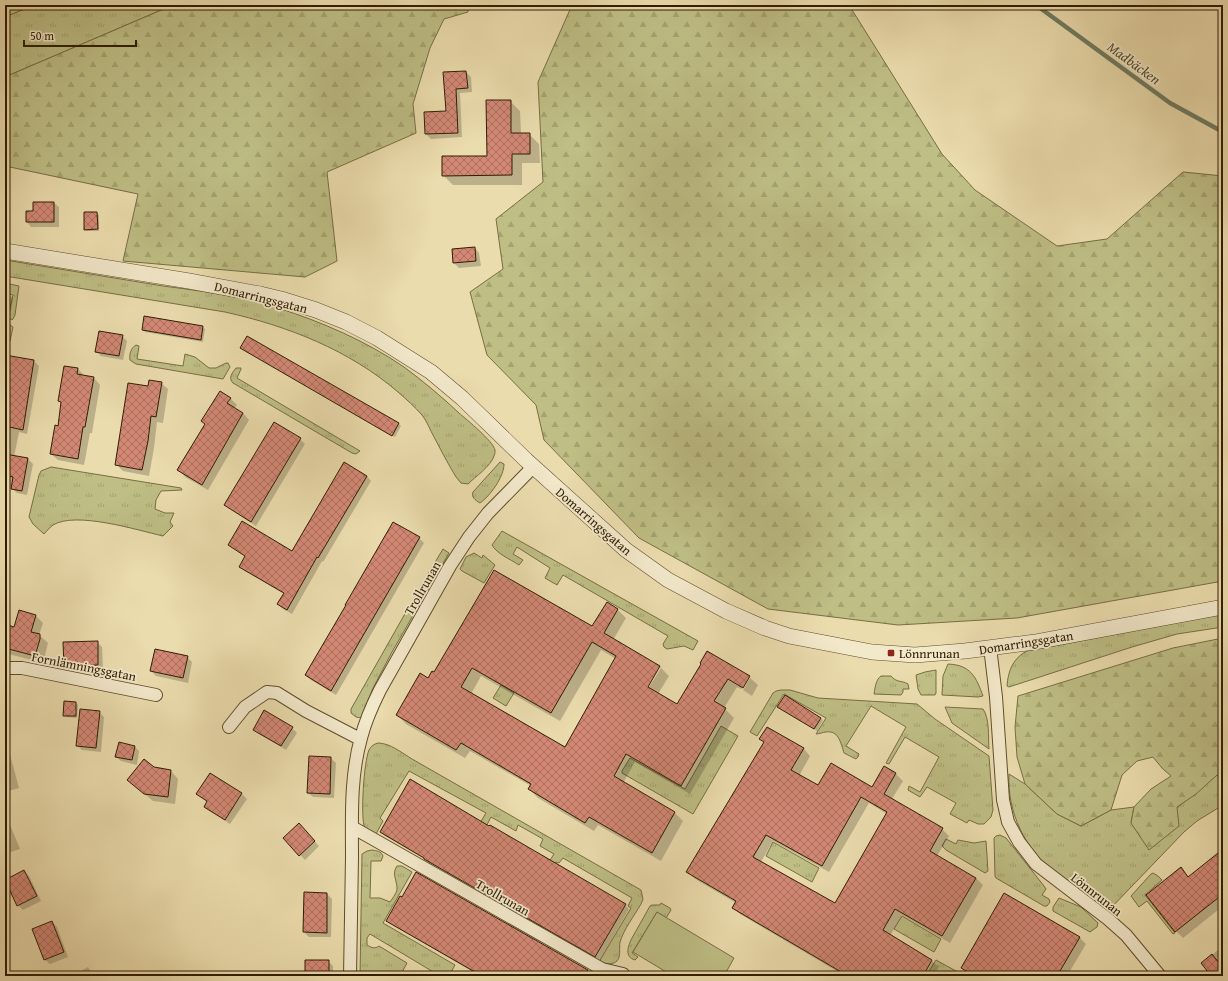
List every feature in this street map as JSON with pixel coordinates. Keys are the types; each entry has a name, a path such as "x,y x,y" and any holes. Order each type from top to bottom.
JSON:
{"street":[{"name":"Domarringsgatan","path":"5,251 260,294 316,310 346,322 399,351 432,372 462,398 533,467 626,550 662,576 726,611 764,628 789,636 872,652 915,655 965,651 1042,640 1223,607"},
{"name":"Trollrunan","path":"350,976 352,827 354,785 360,739 372,706 380,690 450,566 469,537 488,514 533,467"},
{"name":"Lönnrunan","path":"990,647 996,697 1004,800 1008,822 1019,842 1036,864 1122,931 1160,976"},
{"name":"Fornlämningsgatan","path":"5,668 22,668 156,695"},
{"path":"229,727 245,707 267,692 277,693 306,711 360,739"},
{"name":"Trollrunan","path":"352,827 602,970 623,974"}],"green space":[{"path":"5,5 34,5 5,17"},
{"path":"34,5 173,5 5,77 5,17"},
{"path":"173,5 468,5 468,12 444,19 430,48 413,104 416,133 327,172 337,261 305,277 123,261 138,194 5,166 5,77"},
{"path":"572,5 849,5 942,154 975,190 1057,246 1107,239 1183,172 1223,176 1223,581 1017,618 898,625 768,609 639,538 544,440 536,405 487,355 470,292 503,269 496,219 543,182 538,82"},
{"path":"5,260 235,297 264,304 311,319 359,341 404,367 439,395 490,441 495,450 492,460 468,484 461,483 450,467 424,417 407,400 379,377 359,364 338,352 295,332 272,324 225,312 5,276"},
{"path":"5,283 19,286 15,315 12,320 8,317 13,295 5,293"},
{"path":"7,325 13,327 10,341 6,343 5,337"},
{"path":"136,345 139,346 137,359 183,366 185,354 195,357 209,368 216,368 226,363 228,363 230,367 223,379 136,364 130,360 130,353"},
{"path":"236,368 241,368 237,378 360,451 356,454 352,453 233,383 231,377"},
{"path":"500,462 504,464 502,475 492,491 480,503 474,498 473,492"},
{"path":"51,467 181,488 182,490 161,491 156,500 155,509 165,513 174,513 170,522 173,526 163,536 107,523 76,520 63,521 53,525 44,534 33,524 29,517 39,475 41,471"},
{"path":"502,531 698,641 693,650 684,646 667,649 663,644 668,636 563,575 557,585 545,578 550,568 517,547 513,554 523,560 519,565 504,556 492,545"},
{"path":"443,549 449,553 392,652 373,688 361,718 356,717 351,713 351,709"},
{"path":"474,553 482,558 483,555 495,565 484,583 460,569 466,557"},
{"path":"1223,614 1223,627 1177,634 1009,687 1007,686 1012,666 1018,657 1027,651"},
{"path":"1223,638 1223,776 1217,775 1196,794 1177,807 1179,826 1149,850 1131,823 1134,807 1151,789 1171,776 1153,757 1137,761 1122,775 1111,810 1081,826 1057,814 1025,784 1017,757 1015,727 1018,696 1173,648"},
{"path":"948,664 962,667 972,673 983,696 942,695 943,676"},
{"path":"936,670 935,695 921,695 918,689 916,675"},
{"path":"891,676 895,680 908,684 909,689 903,689 901,695 874,694 875,686 879,677"},
{"path":"501,685 514,693 506,706 493,698"},
{"path":"781,690 790,690 818,698 917,704 935,719 989,756 993,810 991,817 984,824 978,824 969,820 967,823 950,814 956,803 927,787 920,797 908,790 909,786 920,792 939,757 905,737 889,764 886,763 906,727 871,706 846,746 859,754 856,759 844,753 839,738 834,733 826,732 816,734 826,718 784,694 757,736 750,732 773,693"},
{"path":"945,707 983,709 988,723 989,749 952,723"},
{"path":"721,726 738,736 693,814 622,773 630,758 685,789"},
{"path":"378,743 382,743 396,749 641,890 643,899 622,937 617,961 608,964 599,962 631,908 628,906 632,898 563,858 559,863 556,862 542,887 535,884 554,854 540,846 543,839 518,825 516,831 491,817 472,854 467,845 486,813 409,771 380,818 383,821 376,834 365,829 363,814 363,790 367,756 371,747"},
{"path":"1009,774 1025,784 1057,814 1081,826 1111,810 1134,807 1131,823 1177,808 1217,775 1223,776 1223,805 1197,821 1184,832 1108,911 1099,902 1045,864 1027,842 1020,829 1011,802"},
{"path":"1000,835 1006,838 1046,889 1042,895 1049,899 1050,902 1047,906 1044,906 996,878 994,838"},
{"path":"946,839 956,844 958,840 974,843 986,841 988,871 985,873 946,850 942,846"},
{"path":"773,842 819,868 812,882 766,856"},
{"path":"372,850 380,852 383,856 381,861 371,861 370,898 380,898 390,902 397,890 395,869 397,866 402,866 412,872 383,923 455,965 449,976 440,976 370,934 367,938 367,945 373,948 379,946 407,963 400,976 360,976 362,854"},
{"path":"1153,873 1162,880 1145,895 1175,933 1173,934 1147,901 1139,907 1131,896"},
{"path":"1059,898 1081,907 1098,923 1097,927 1090,932 1053,911 1053,907"},
{"path":"661,903 671,910 666,918 657,912 632,953 638,957 635,960 632,959 628,954 628,951 632,938 650,906 660,905"},
{"path":"657,912 734,958 724,976 673,976 633,952"},
{"path":"902,916 941,939 934,952 894,929"},
{"path":"936,960 965,976 926,976"}],"building":[{"path":"466,71 468,88 456,89 458,133 425,134 424,112 446,111 443,72"},
{"path":"486,100 511,100 511,133 530,133 530,154 512,154 512,175 442,176 442,156 487,156"},
{"path":"33,202 54,202 54,222 26,222 26,211 33,211"},
{"path":"84,212 97,212 98,229 84,230"},
{"path":"475,247 476,261 453,263 452,249"},
{"path":"144,316 203,326 201,340 142,330"},
{"path":"99,331 123,335 119,356 95,352"},
{"path":"247,336 399,423 392,436 240,348"},
{"path":"5,355 34,360 23,430 5,426"},
{"path":"64,366 78,368 77,374 94,377 85,427 83,427 78,459 50,454 55,425 58,426 61,402 58,401"},
{"path":"149,380 162,382 156,417 151,416 142,470 115,465 128,383 148,386"},
{"path":"220,391 231,398 227,403 243,413 202,485 177,470 205,424 201,421"},
{"path":"274,422 301,438 251,522 224,505"},
{"path":"5,454 28,458 22,491 11,489 13,477 5,475"},
{"path":"344,462 367,476 318,558 317,557 287,610 277,604 284,593 239,567 245,556 228,545 242,521 292,551"},
{"path":"393,522 420,537 331,691 305,675"},
{"path":"494,570 592,626 607,602 618,609 604,633 660,666 648,687 677,704 707,651 750,676 743,688 728,679 714,701 726,708 681,786 626,754 614,776 675,812 652,853 589,817 585,823 528,789 531,784 461,743 456,750 396,715 420,673 428,678 432,671 434,672","holes":["592,642 616,656 565,747 461,687 472,668 551,713"]},
{"path":"19,610 36,615 31,632 40,634 40,639 35,656 5,648 5,624 14,627"},
{"path":"98,641 98,665 64,666 63,642"},
{"path":"155,649 188,656 183,678 150,671"},
{"path":"785,695 821,718 814,729 777,707"},
{"path":"64,701 76,702 76,716 63,716"},
{"path":"80,709 100,711 96,748 76,746"},
{"path":"264,710 293,727 281,746 253,730"},
{"path":"767,727 804,748 791,770 818,785 831,763 872,787 884,766 896,773 884,794 943,828 930,851 976,878 942,936 895,909 883,930 932,960 923,976 848,976 732,908 736,901 686,872 764,742 759,739","holes":["861,797 887,812 835,903 753,857 766,835 822,866"]},
{"path":"119,742 135,746 132,760 115,757"},
{"path":"309,756 331,757 330,794 307,793"},
{"path":"144,759 154,767 171,770 168,797 144,794 127,780"},
{"path":"210,773 242,793 225,820 204,807 207,801 196,794"},
{"path":"410,779 626,904 595,957 424,859 380,832"},
{"path":"299,823 315,841 299,856 283,838"},
{"path":"1223,849 1223,894 1175,932 1146,895 1181,867 1188,877"},
{"path":"24,870 37,896 17,906 5,880"},
{"path":"416,872 588,970 585,976 482,976 386,921"},
{"path":"304,892 327,893 327,933 303,932"},
{"path":"1004,893 1080,937 1057,976 975,976 961,968"},
{"path":"52,921 64,952 44,960 32,929"},
{"path":"1212,954 1223,968 1223,976 1211,976 1201,963"},
{"path":"305,960 329,960 329,976 305,976"}],"waterway":[{"name":"Madbäcken","path":"1036,5 1170,103 1223,132"}],"place":[{"name":"Lönnrunan","path":"891,653"}]}
